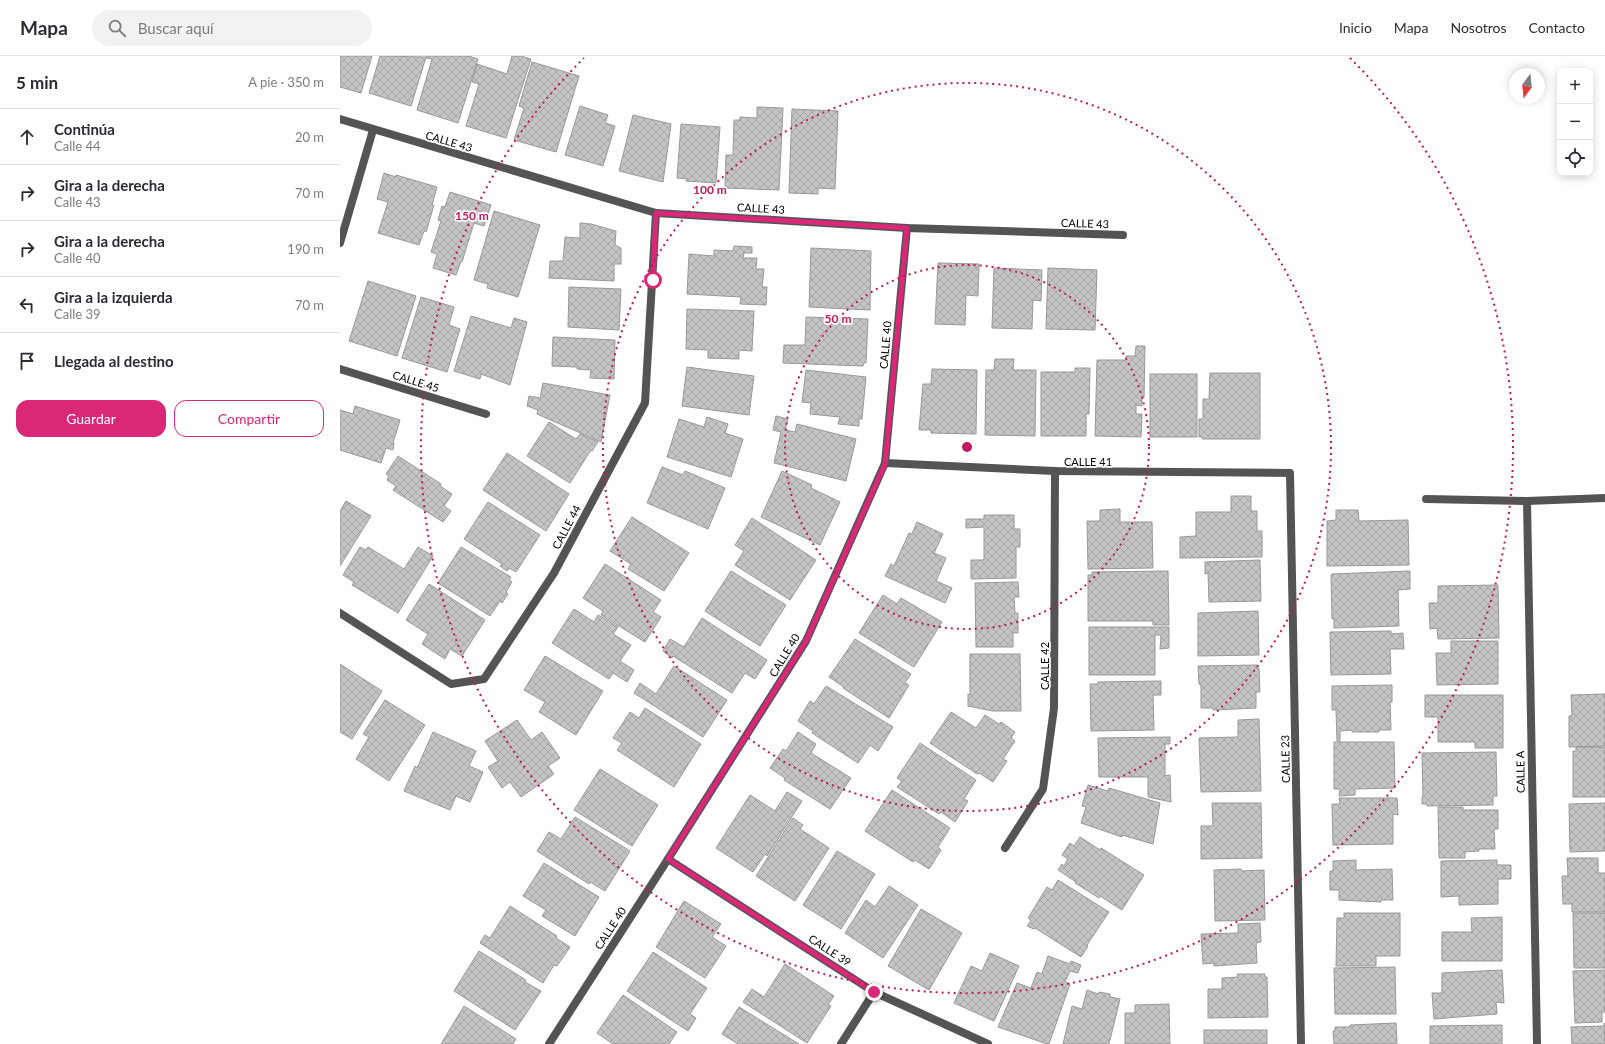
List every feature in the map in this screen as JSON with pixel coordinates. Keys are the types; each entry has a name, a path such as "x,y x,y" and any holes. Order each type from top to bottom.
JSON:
{"street":[{"name":"CALLE 43","path":"340,119 656,213 907,228 1123,235"},
{"path":"340,243 373,130"},
{"name":"CALLE 44","path":"340,613 451,684 484,679 554,572 645,402 656,213"},
{"name":"CALLE 40","path":"548,1044 668,859 806,641 885,464 907,228"},
{"name":"CALLE 45","path":"340,369 486,414"},
{"name":"CALLE 41","path":"885,464 1055,471 1290,473"},
{"name":"CALLE 42","path":"1005,848 1043,789 1054,708 1055,471"},
{"name":"CALLE 23","path":"1290,473 1301,1044"},
{"path":"1426,499 1527,501 1605,498"},
{"name":"CALLE A","path":"1527,501 1537,1044"},
{"name":"CALLE 39","path":"668,859 874,992 988,1044"},
{"path":"841,1044 874,992"}],"building":[{"path":"340,56 372,56 361,93 340,87"},
{"path":"380,56 426,57 411,106 369,93"},
{"path":"427,56 469,56 478,59 458,123 417,110 432,59 426,58"},
{"path":"512,56 521,56 531,59 506,138 466,126 479,84 472,82 477,64 507,74"},
{"path":"532,62 579,76 556,152 514,140 524,108 519,106"},
{"path":"580,106 608,115 605,123 615,126 603,166 565,155"},
{"path":"757,107 783,108 779,190 725,188 726,155 733,155 734,120 740,120 740,117 757,118"},
{"path":"792,109 838,111 835,189 818,188 818,194 789,193"},
{"path":"633,115 671,124 663,182 619,171"},
{"path":"681,124 720,127 716,183 686,181 687,179 677,178"},
{"path":"384,173 437,187 432,205 434,205 426,232 424,231 419,245 378,233 388,202 377,199"},
{"path":"450,192 491,205 484,226 474,223 462,262 461,261 456,275 433,268 437,254 431,252 441,221 438,220 442,206 445,207"},
{"path":"494,211 540,225 518,297 487,288 488,284 474,280"},
{"path":"580,223 591,224 616,231 615,245 621,248 621,264 614,264 614,281 549,278 550,261 563,261 565,237 580,238"},
{"path":"734,246 752,247 752,253 744,253 743,258 757,258 756,269 764,269 762,287 767,287 766,305 740,304 741,297 687,294 689,254 714,256 714,250 733,251"},
{"path":"811,248 871,251 870,310 809,307"},
{"path":"938,263 979,264 978,296 966,295 965,325 935,324"},
{"path":"994,268 1042,270 1041,301 1033,300 1032,329 992,328"},
{"path":"1048,268 1097,270 1095,330 1046,329"},
{"path":"368,281 416,296 397,356 349,341"},
{"path":"569,287 621,289 619,330 568,327"},
{"path":"421,297 454,307 449,325 460,329 447,372 402,358"},
{"path":"687,309 754,311 752,351 739,350 739,359 708,358 708,350 686,349"},
{"path":"471,316 511,328 514,318 527,322 510,385 481,374 480,379 454,371"},
{"path":"806,317 868,319 866,363 864,363 863,366 783,363 784,345 805,345"},
{"path":"553,337 615,340 614,379 590,378 591,370 577,369 577,367 552,366"},
{"path":"1136,346 1145,346 1144,398 1142,398 1142,406 1136,405 1136,414 1142,414 1141,437 1095,436 1097,360 1126,360 1126,356 1135,356"},
{"path":"995,359 1014,359 1013,370 1036,370 1035,436 985,435 986,370 994,370"},
{"path":"687,367 754,376 749,415 682,406"},
{"path":"1075,368 1090,368 1089,414 1086,414 1086,436 1041,436 1041,372 1075,372"},
{"path":"932,369 977,370 976,434 931,433 931,430 919,430 923,384 931,384"},
{"path":"806,370 866,377 862,419 859,419 859,426 838,424 840,417 810,414 811,403 802,402"},
{"path":"1210,373 1260,373 1260,439 1202,439 1203,437 1199,437 1199,419 1203,419 1203,399 1209,399"},
{"path":"1150,374 1197,374 1197,437 1150,437"},
{"path":"543,383 610,395 601,442 537,414 538,410 527,406 529,396 540,398"},
{"path":"355,406 400,420 393,443 393,450 386,448 381,463 340,450 340,410 353,414"},
{"path":"776,416 788,419 785,430 795,432 797,424 856,439 846,481 774,463 781,432 773,430"},
{"path":"707,417 728,424 725,433 743,439 731,477 667,457 679,419 704,427"},
{"path":"549,422 576,439 580,434 598,442 592,451 591,450 570,483 527,456"},
{"path":"507,453 569,494 546,531 483,490"},
{"path":"398,456 441,484 440,486 452,494 444,506 451,511 443,522 393,490 396,486 387,480 389,476 386,474"},
{"path":"662,467 683,475 685,471 725,488 708,529 647,503"},
{"path":"782,471 812,485 811,488 840,502 820,545 761,517"},
{"path":"1231,496 1251,496 1251,511 1257,511 1257,531 1262,531 1262,557 1180,558 1180,537 1196,536 1196,512 1231,512"},
{"path":"346,501 371,516 340,566 340,511"},
{"path":"488,502 540,535 516,572 509,568 507,571 500,566 502,564 464,539"},
{"path":"1120,509 1120,522 1152,522 1153,568 1088,569 1087,521 1100,521 1100,510"},
{"path":"1336,510 1358,510 1359,521 1408,520 1409,565 1327,566 1327,521 1336,520"},
{"path":"984,515 1014,515 1014,529 1020,529 1020,547 1016,547 1016,578 971,579 971,560 984,560 984,527 966,528 966,519 984,519"},
{"path":"632,517 689,553 664,591 628,569 631,564 610,551"},
{"path":"752,518 816,560 790,600 735,565 744,551 735,545"},
{"path":"917,522 943,534 934,553 946,558 936,581 952,588 945,603 885,576 891,564 894,566 909,533 912,534"},
{"path":"360,547 366,550 368,547 404,569 418,547 433,556 398,613 352,585 354,582 343,575"},
{"path":"461,547 511,577 509,580 512,582 506,592 508,594 502,603 500,601 490,616 438,583"},
{"path":"1260,560 1261,601 1209,602 1208,573 1205,574 1205,562"},
{"path":"605,564 661,600 653,612 661,617 645,642 601,615 603,611 583,598"},
{"path":"731,571 786,605 760,646 705,611"},
{"path":"1168,571 1169,625 1153,625 1153,621 1088,621 1088,575 1092,575 1092,572"},
{"path":"1410,571 1410,589 1398,590 1399,626 1334,628 1334,618 1332,619 1332,574"},
{"path":"1018,582 1019,597 1014,597 1015,613 1018,613 1018,633 1013,633 1013,647 976,647 975,583"},
{"path":"429,584 485,620 462,656 450,649 445,659 422,644 428,634 406,620"},
{"path":"1498,585 1499,638 1438,639 1437,628 1430,629 1429,603 1438,603 1438,586"},
{"path":"883,595 897,604 901,598 942,622 914,667 859,633"},
{"path":"574,609 594,622 598,615 618,627 613,634 631,645 620,661 634,670 627,682 613,673 609,679 552,643"},
{"path":"1258,611 1259,655 1198,656 1198,613"},
{"path":"702,618 767,660 755,679 745,673 732,693 673,656 672,658 663,651 670,639 684,647"},
{"path":"1089,627 1169,627 1169,648 1160,649 1161,635 1155,635 1155,675 1089,675"},
{"path":"1391,631 1391,634 1403,633 1404,649 1390,649 1391,674 1331,675 1330,632"},
{"path":"855,639 911,674 905,683 909,685 889,718 829,677"},
{"path":"1451,641 1498,641 1498,684 1437,685 1436,653 1451,653"},
{"path":"970,654 1020,654 1021,711 992,711 968,706 968,694 970,695"},
{"path":"545,656 603,691 576,735 539,712 545,702 524,690"},
{"path":"340,664 382,691 352,739 340,732"},
{"path":"1257,665 1257,668 1259,668 1260,692 1256,692 1256,708 1213,710 1213,708 1201,708 1201,685 1199,684 1198,666"},
{"path":"674,666 727,700 703,737 634,693 640,683 656,694"},
{"path":"1161,681 1161,695 1153,695 1154,730 1091,731 1090,684 1098,684 1098,682"},
{"path":"1392,685 1392,702 1390,702 1391,730 1379,730 1379,732 1352,732 1352,730 1340,731 1340,741 1337,741 1336,710 1332,710 1332,686"},
{"path":"826,686 893,727 878,751 870,745 858,763 812,733 813,731 798,721 810,701 814,704"},
{"path":"1605,694 1605,746 1569,747 1569,716 1572,716 1571,695"},
{"path":"1425,695 1503,695 1503,748 1475,748 1475,742 1438,742 1438,717 1425,717"},
{"path":"385,700 425,725 389,781 356,759 369,737 363,734"},
{"path":"645,708 701,744 674,787 617,750 622,743 613,738 630,712 639,718"},
{"path":"951,712 976,728 985,715 999,724 1001,722 1015,732 1011,738 1015,741 1003,759 1007,761 993,782 979,773 977,774 930,743"},
{"path":"1259,719 1261,791 1201,792 1199,738 1238,737 1238,720"},
{"path":"517,720 531,740 542,732 560,758 548,766 554,774 521,797 510,782 502,788 488,767 498,761 485,741"},
{"path":"433,732 476,751 469,766 483,772 470,802 456,796 450,810 404,791 415,766 417,768"},
{"path":"798,732 816,744 811,753 851,778 830,809 784,780 785,778 770,768 783,749 786,751"},
{"path":"1170,737 1170,744 1165,744 1165,776 1170,775 1171,802 1148,797 1148,777 1099,777 1098,738"},
{"path":"1334,742 1394,742 1395,788 1355,789 1355,795 1339,796 1340,789 1334,789"},
{"path":"920,743 976,780 964,799 968,801 955,822 941,812 939,814 897,787 902,781 897,778"},
{"path":"1576,747 1605,747 1605,797 1573,797 1573,751 1576,751"},
{"path":"1496,752 1497,796 1493,796 1493,805 1427,806 1427,804 1422,804 1422,753"},
{"path":"600,769 658,805 632,846 574,810"},
{"path":"1088,785 1108,791 1109,788 1160,803 1153,844 1122,835 1122,837 1081,823 1086,807 1082,806"},
{"path":"892,790 950,828 938,847 941,850 929,869 915,860 913,862 865,831"},
{"path":"787,792 802,801 767,856 765,854 753,872 716,848 750,795 775,811"},
{"path":"1339,798 1397,798 1398,815 1393,814 1393,844 1333,845 1332,804 1340,804"},
{"path":"1212,803 1261,803 1262,858 1201,859 1201,826 1213,826"},
{"path":"1605,803 1605,851 1570,852 1569,804"},
{"path":"1438,807 1463,807 1463,810 1498,810 1498,829 1494,829 1495,849 1479,849 1479,851 1465,852 1465,858 1439,858"},
{"path":"575,817 630,851 605,891 590,882 589,884 537,851 549,832 561,839"},
{"path":"793,818 803,825 800,829 829,848 795,901 756,876"},
{"path":"1080,837 1100,850 1101,848 1144,875 1122,910 1075,883 1076,882 1058,870 1062,864 1064,866 1068,859 1062,855 1070,843 1074,846"},
{"path":"837,851 875,874 841,929 803,905"},
{"path":"1567,858 1598,858 1598,873 1605,873 1605,912 1572,912 1572,904 1563,904 1562,876 1568,876"},
{"path":"1356,860 1356,870 1392,869 1393,900 1381,900 1381,902 1339,900 1339,890 1330,890 1330,871 1333,871 1333,861"},
{"path":"1497,860 1497,865 1511,865 1511,879 1498,879 1498,904 1459,905 1459,896 1441,897 1441,861"},
{"path":"544,863 599,897 575,936 542,916 546,910 523,896"},
{"path":"1241,869 1242,871 1264,870 1265,920 1215,921 1214,870"},
{"path":"1058,880 1109,912 1087,945 1088,946 1081,957 1035,928 1034,929 1027,926 1031,920 1028,918 1047,887 1052,890"},
{"path":"889,886 918,905 883,958 845,933 866,900 875,907"},
{"path":"684,901 721,924 712,937 726,946 705,978 656,947"},
{"path":"510,906 557,936 556,938 570,947 557,966 554,965 543,983 480,943 485,935 490,938"},
{"path":"921,909 962,933 929,990 888,966"},
{"path":"1344,913 1400,913 1400,956 1376,956 1376,966 1336,966 1337,918 1344,918"},
{"path":"1573,913 1605,913 1605,968 1574,968"},
{"path":"1502,917 1502,961 1442,961 1442,932 1472,932 1471,918"},
{"path":"1260,923 1261,942 1256,943 1257,963 1214,966 1214,963 1203,964 1201,934 1238,933 1238,924"},
{"path":"479,951 541,991 515,1030 454,991"},
{"path":"653,952 707,988 690,1014 696,1018 688,1031 627,991"},
{"path":"990,953 1019,966 994,1021 954,1003 971,966 982,971"},
{"path":"1048,956 1070,964 1071,961 1081,965 1078,973 1070,971 1065,982 1070,984 1049,1044 1047,1044 998,1027 1017,983 1031,988 1037,972 1042,974"},
{"path":"785,964 834,996 828,1005 831,1006 807,1043 743,1002 752,989 764,997"},
{"path":"1395,967 1396,1014 1335,1014 1334,968"},
{"path":"1502,970 1504,1003 1496,1002 1497,1014 1434,1019 1432,993 1442,993 1442,973"},
{"path":"1605,970 1605,1012 1602,1012 1602,1022 1575,1023 1573,971"},
{"path":"1237,974 1265,974 1265,977 1267,977 1268,1017 1208,1018 1208,989 1222,989 1222,978 1238,977"},
{"path":"1087,990 1098,994 1099,992 1110,994 1110,997 1120,999 1109,1044 1063,1044 1072,1006 1082,1009"},
{"path":"623,995 677,1032 669,1044 613,1044 597,1033"},
{"path":"1169,1004 1170,1044 1125,1044 1125,1013 1135,1013 1135,1005"},
{"path":"464,1006 516,1039 513,1044 441,1044"},
{"path":"739,1007 799,1044 738,1044 722,1034"},
{"path":"1396,1023 1397,1044 1334,1044 1333,1031 1335,1031 1335,1027"},
{"path":"1604,1023 1605,1044 1572,1044 1571,1027 1604,1026"},
{"path":"1502,1025 1502,1044 1430,1044 1430,1026"},
{"path":"1204,1030 1267,1030 1267,1044 1204,1044"}],"route":[{"path":"653,280 656,213 907,228 885,464 806,641 668,859 874,992"}]}
